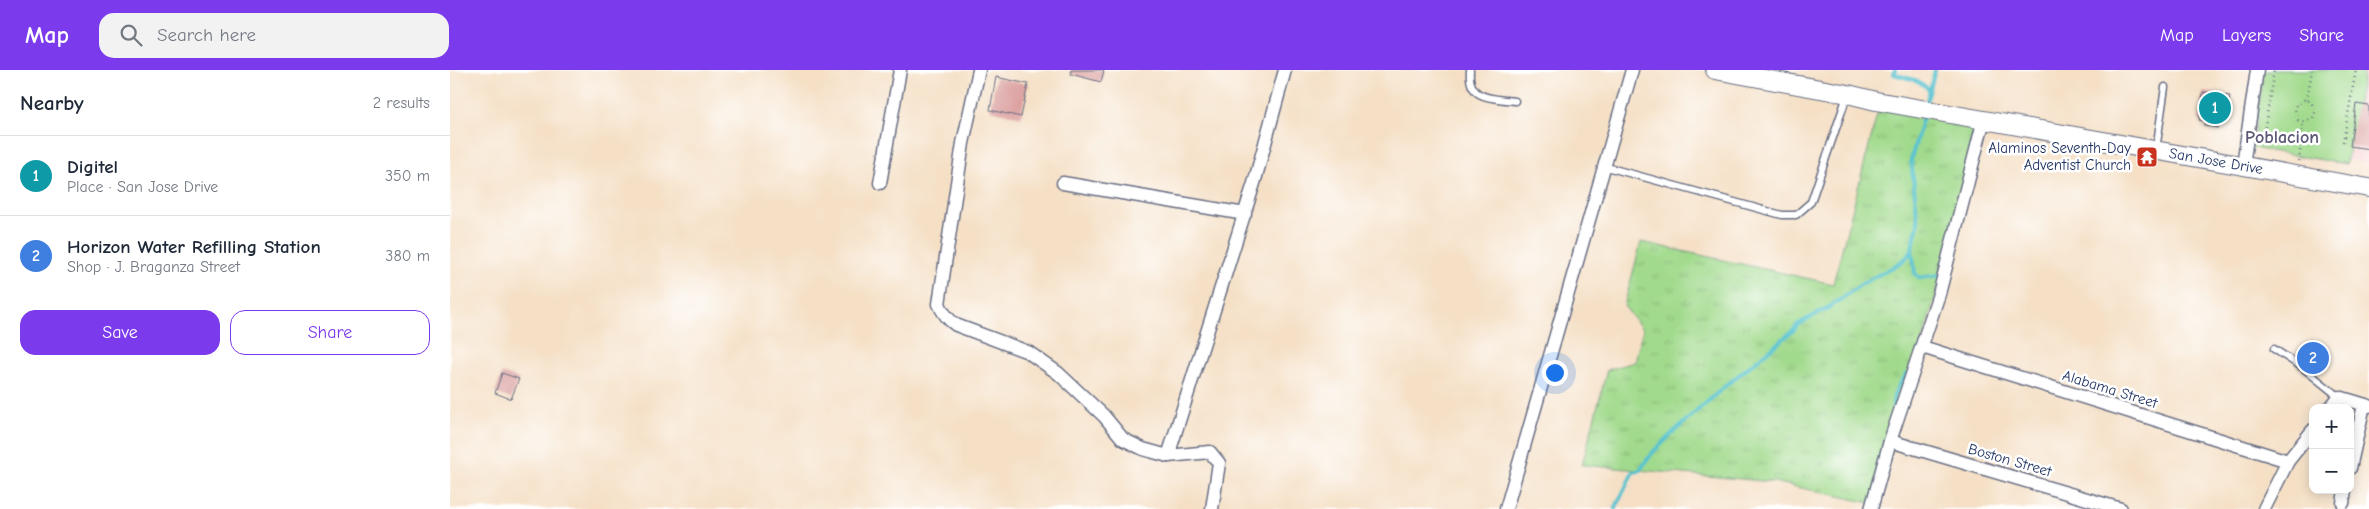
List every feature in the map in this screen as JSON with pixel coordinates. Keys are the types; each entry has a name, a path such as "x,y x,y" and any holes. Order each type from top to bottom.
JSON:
{"street":[{"path":"880,184 900,70"},
{"path":"979,70 963,143 939,304 942,312 956,325 1028,352 1058,372 1104,416 1123,440 1143,449 1168,456 1210,452 1219,463 1212,509"},
{"path":"1168,456 1245,214 1286,70"},
{"path":"1506,509 1632,70"},
{"name":"San Jose Drive","path":"1715,70 1848,94 1876,101 2369,188"},
{"path":"2243,165 2257,70"},
{"path":"1870,509 1890,441 1939,294 1984,119"},
{"path":"1063,183 1245,214"},
{"name":"Alabama Street","path":"1922,347 2288,461"},
{"path":"2333,404 2339,397 2367,405 2354,453"},
{"path":"2264,509 2288,461 2309,435"},
{"name":"Boston Street","path":"1890,441 2121,509"}],"lane":[{"path":"1470,70 1471,86 1477,94 1515,101"},
{"path":"2156,151 2165,87"},
{"path":"1603,166 1782,215 1796,215 1812,202 1848,94"},
{"path":"2274,349 2303,368 2339,397"}],"path":[{"path":"2264,132 2274,70"},
{"path":"2307,100 2312,70"},
{"path":"2343,142 2356,70"},
{"path":"2307,100 2314,105 2315,114 2304,122 2298,120 2294,110 2299,102 2307,100"},
{"path":"2297,175 2304,122"}],"shaded area":[{"path":"2364,70 2369,70 2369,164 2347,160"}],"green space":[{"path":"2264,70 2364,70 2346,164 2252,148"},
{"path":"1879,107 1984,129 1875,504 1774,482 1582,465 1607,370 1635,362 1643,330 1624,306 1641,242 1833,284"}],"building":[{"path":"1071,70 1104,70 1101,82 1071,74"},
{"path":"996,77 1028,84 1021,117 990,110"},
{"path":"2203,92 2230,96 2226,122 2218,122 2218,128 2204,126 2204,121 2199,120"},
{"path":"2356,104 2369,106 2369,149 2350,146"},
{"path":"502,373 519,379 511,399 495,393"}],"waterway":[{"path":"1895,70 1894,74 1918,81 1930,90"},
{"path":"1926,104 1935,70"},
{"path":"1924,113 1911,159 1918,224 1912,248 1915,274 1920,278 1939,276"},
{"path":"1615,509 1633,472 1639,471 1653,452 1724,387 1794,330 1797,325 1831,306 1863,283 1893,267 1905,259 1912,251"},
{"path":"1895,413 1893,407 1894,397 1907,374"}],"place":[{"name":"Digitel","path":"2215,108"},
{"name":"Alaminos Seventh-Day Adventist Church","path":"2147,157"},
{"name":"Horizon Water Refilling Station","path":"2313,358"}],"district":[{"name":"Poblacion","path":"2282,137"}]}
